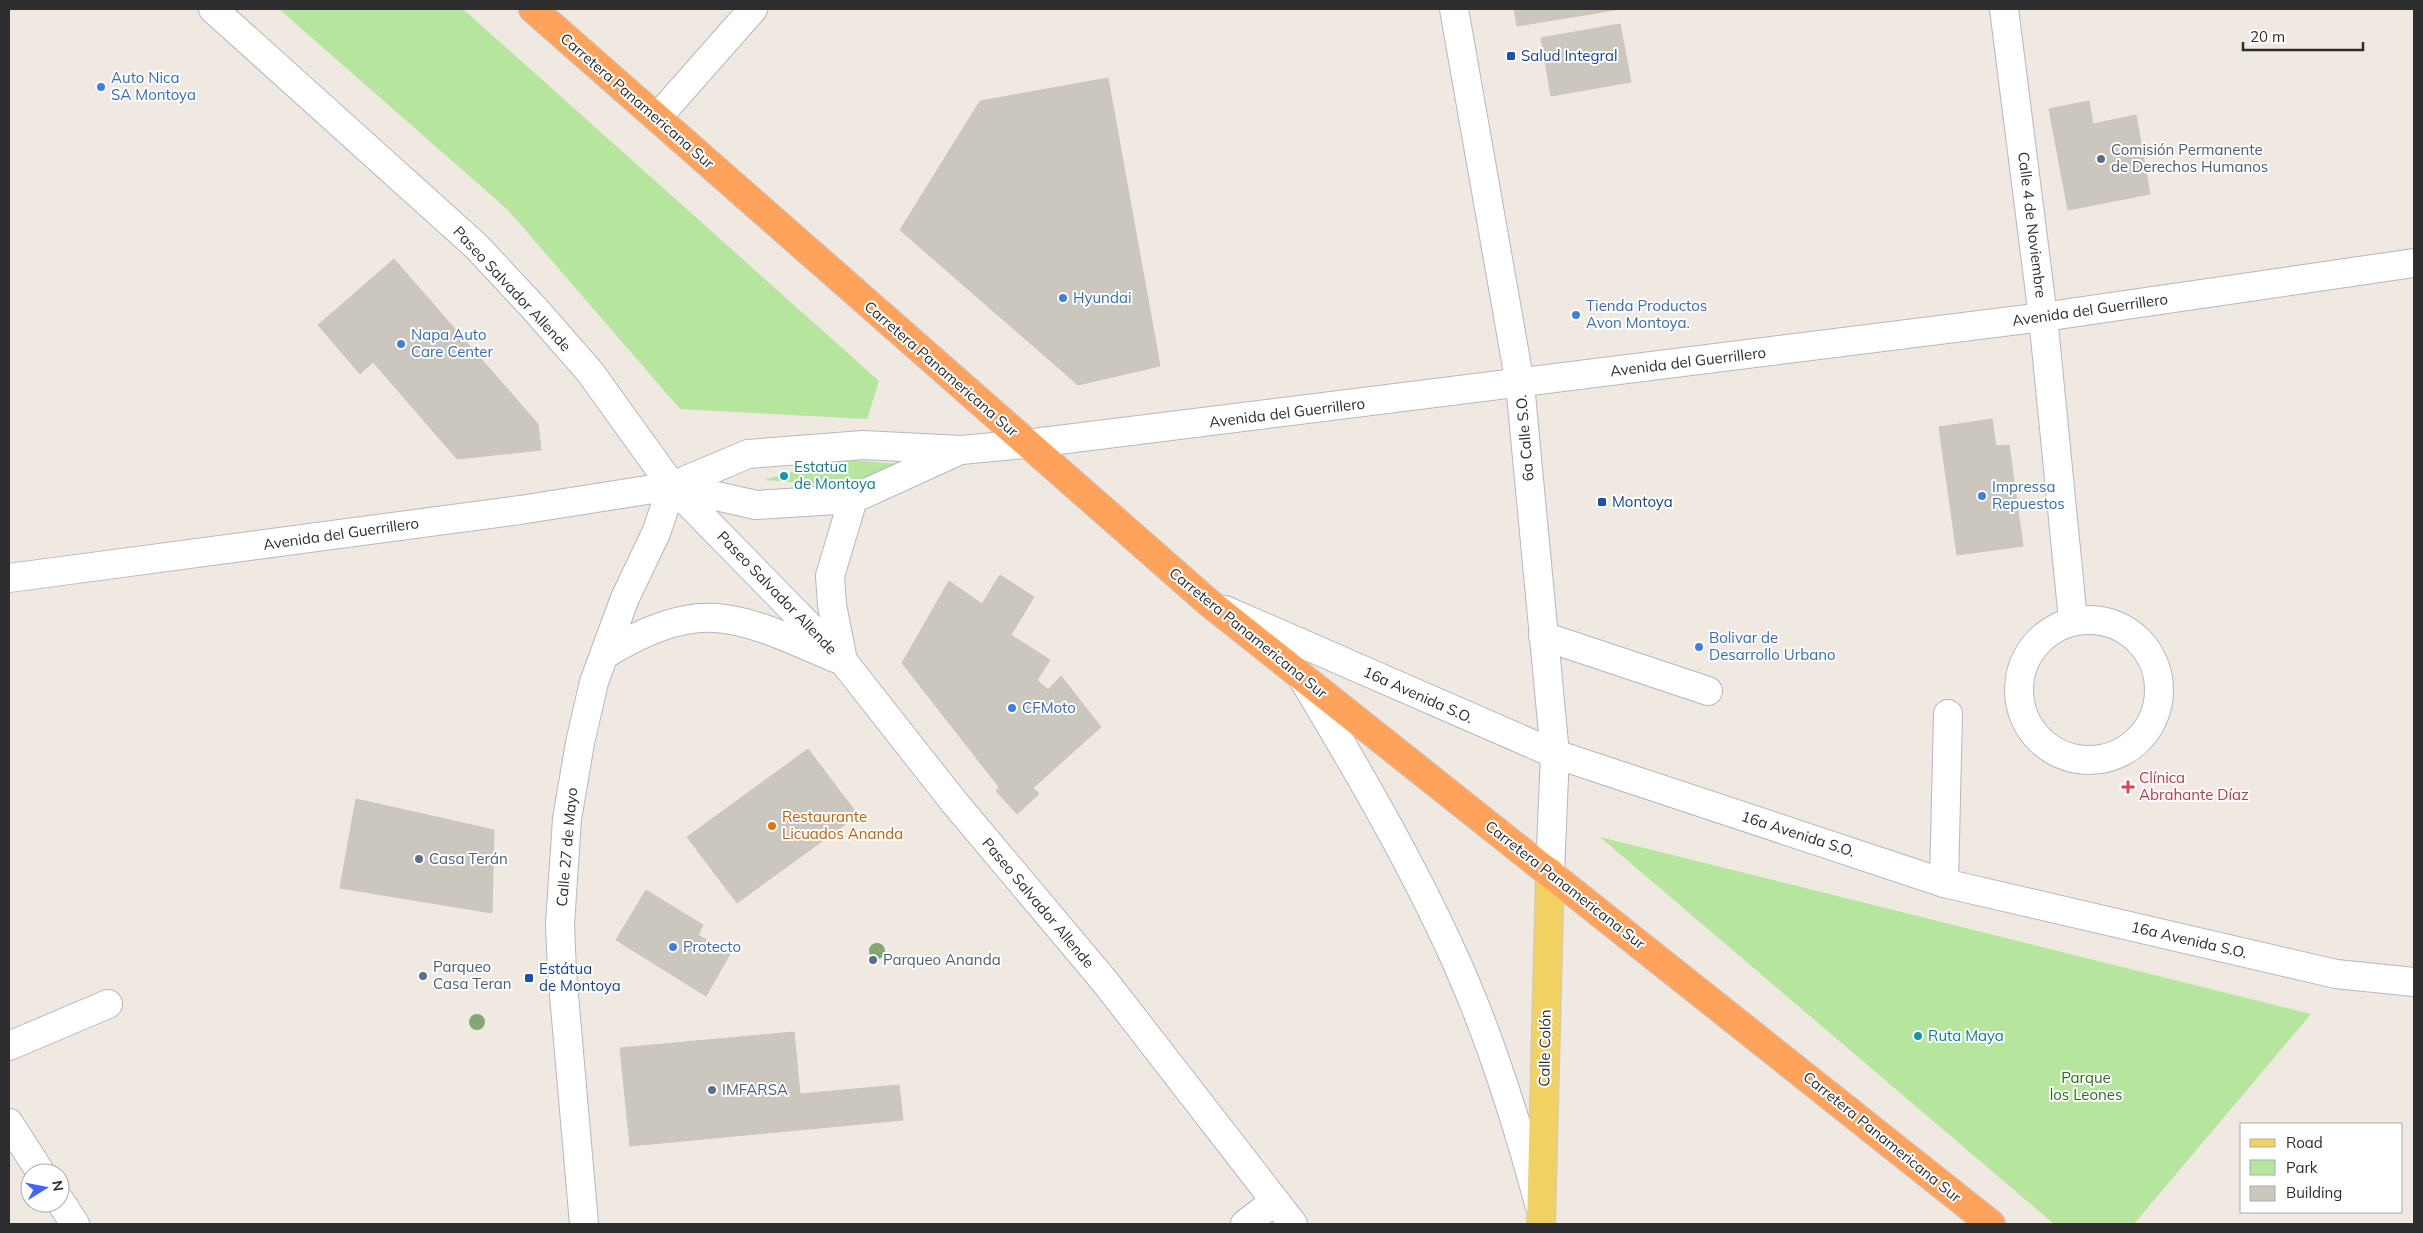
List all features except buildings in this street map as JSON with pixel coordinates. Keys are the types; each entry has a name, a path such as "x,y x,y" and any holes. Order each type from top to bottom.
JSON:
{"highway":[{"name":"Carretera Panamericana Sur","path":"533,9 1208,602 1303,679 1550,872 1990,1224"}],"main road":[{"name":"Calle Colón","path":"1542,1220 1550,872"}],"street":[{"name":"Paseo Salvador Allende","path":"213,9 482,253 590,372 672,486 843,661 954,802 1106,983 1293,1224"},
{"path":"657,118 753,9"},
{"name":"6a Calle S.O.","path":"1454,9 1520,384 1554,754 1550,872"},
{"name":"Calle 4 de Noviembre","path":"2004,9 2043,317 2073,620"},
{"name":"Avenida del Guerrillero","path":"9,578 510,512 672,486 748,454 863,445 961,450 1026,444 1520,384 2043,317 2414,263"},
{"name":"Avenida del Guerrillero","path":"672,486 756,505 853,499 961,450"},
{"name":"Calle 27 de Mayo","path":"584,1224 562,972 560,924 566,818 594,682 606,654 625,598 656,533 672,486"},
{"path":"843,661 832,605 830,576 853,499"},
{"name":"16a Avenida S.O.","path":"1208,602 1554,754 1944,882 2336,974 2414,982"},
{"path":"606,654 630,639 674,622 717,618 761,628 843,661"},
{"path":"2097,619 2119,626 2139,639 2152,658 2159,680 2159,704 2150,726 2136,744 2115,756 2093,760 2069,758 2049,748 2032,731 2022,710 2018,687 2023,664 2034,644 2052,629 2073,620 2097,619"},
{"path":"1543,636 1708,691"},
{"path":"1303,679 1379,808 1456,961 1498,1067 1521,1140 1542,1220"},
{"path":"1944,882 1948,714"},
{"path":"9,1046 108,1004"},
{"path":"9,1123 35,1163"},
{"path":"1245,1224 1275,1202"},
{"path":"68,1213 75,1224"}],"green space":[{"path":"279,9 463,9 879,381 867,419 680,409 508,210"},
{"path":"837,459 902,464 851,487 764,480"},
{"name":"Parque los Leones","path":"1600,837 2311,1014 2134,1224 2054,1224"}],"place":[{"name":"Salud Integral","path":"1511,56"},
{"name":"Auto Nica SA Montoya","path":"101,87"},
{"name":"Comisión Permanente de Derechos Humanos","path":"2101,159"},
{"name":"Hyundai","path":"1063,298"},
{"name":"Tienda Productos Avon Montoya.","path":"1576,315"},
{"name":"Napa Auto Care Center","path":"401,344"},
{"name":"Estatua de Montoya","path":"784,476"},
{"name":"Impressa Repuestos","path":"1982,496"},
{"name":"Montoya","path":"1602,502"},
{"name":"Bolivar de Desarrollo Urbano","path":"1699,647"},
{"name":"CFMoto","path":"1012,708"},
{"name":"Clínica Abrahante Díaz","path":"2128,787"},
{"name":"Restaurante Licuados Ananda","path":"772,826"},
{"name":"Casa Terán","path":"419,859"},
{"name":"Protecto","path":"673,947"},
{"name":"Parqueo Ananda","path":"873,960"},
{"name":"Parqueo Casa Teran","path":"423,976"},
{"name":"Estátua de Montoya","path":"529,978"},
{"name":"Ruta Maya","path":"1918,1036"},
{"name":"IMFARSA","path":"712,1090"}]}
